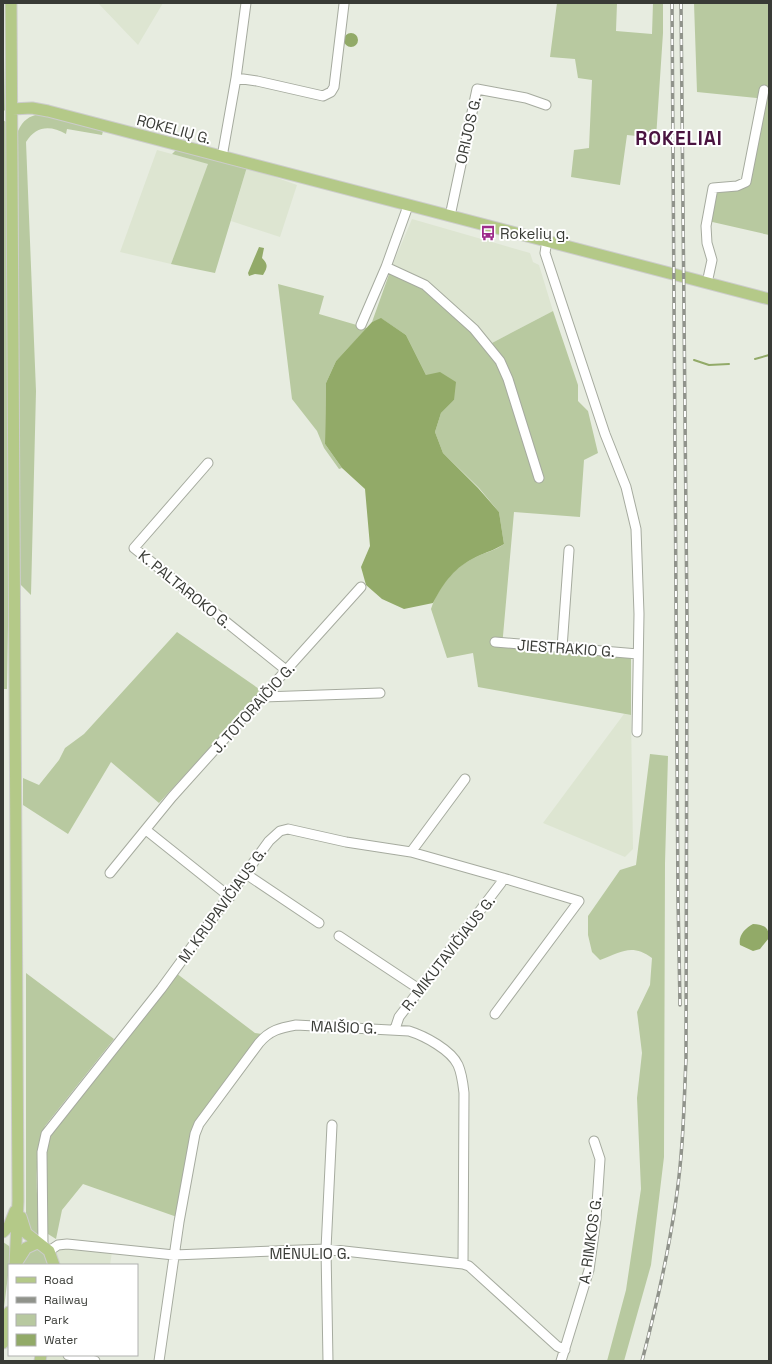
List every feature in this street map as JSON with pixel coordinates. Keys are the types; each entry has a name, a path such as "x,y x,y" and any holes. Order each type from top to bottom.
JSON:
{"main road":[{"path":"11,3 9,114 18,1205 16,1261"},
{"name":"ROKELIŲ G.","path":"9,114 32,108 48,111 769,299"},
{"path":"3,1232 12,1220 18,1205"},
{"path":"18,1205 26,1233 43,1247 53,1264"},
{"path":"3,1239 9,1242 16,1261"},
{"path":"16,1261 26,1248 43,1247"},
{"path":"3,1343 8,1317"}],"street":[{"path":"222,157 236,78 246,3"},
{"path":"236,78 257,81 323,96 331,92 334,88 344,4"},
{"name":"ORIJOS G.","path":"450,216 477,89 526,98 546,105"},
{"path":"707,283 712,260 707,243 706,226 713,188 737,186 746,182 764,90"},
{"path":"361,325 386,267 408,206"},
{"path":"547,240 545,253 605,434 626,488 636,529 639,614 637,732"},
{"path":"386,267 425,285 474,329 500,361 508,379 539,478"},
{"name":"K. PALTAROKO G.","path":"208,463 134,548 286,670"},
{"path":"562,648 569,550"},
{"name":"J. TOTORAIČIO G.","path":"110,873 172,797 361,587"},
{"name":"JIESTRAKIO G.","path":"495,642 638,654"},
{"path":"263,697 380,693"},
{"path":"411,852 465,779"},
{"name":"M. KRUPAVIČIAUS G.","path":"43,1247 42,1152 46,1134 161,989 230,897 269,841 280,831 288,829 346,842 411,852 504,878 579,902 495,1014"},
{"path":"146,830 230,897"},
{"path":"246,874 319,923"},
{"name":"R. MIKUTAVIČIAUS G.","path":"394,1029 398,1017 502,883 504,878"},
{"path":"340,936 419,990"},
{"name":"MAIŠIO G.","path":"158,1361 174,1255 195,1134 200,1124 264,1036 274,1030 296,1025 394,1029 422,1035 438,1045 458,1064 464,1093 463,1264"},
{"path":"328,1361 326,1249 332,1125"},
{"name":"A. RIMKOS G.","path":"561,1361 589,1270 596,1219 600,1159 594,1141"},
{"name":"MĖNULIO G.","path":"43,1247 67,1244 174,1255 326,1249 463,1264 469,1266 557,1346 565,1350"},
{"path":"72,1356 95,1361"}],"shaded area":[{"path":"98,3 163,3 138,45"},
{"path":"157,150 209,164 171,264 120,252"},
{"path":"247,167 297,185 280,237 231,221"},
{"path":"412,219 530,253 533,262 539,265 553,311 492,343 474,322 392,266"},
{"path":"624,714 631,715 633,849 625,857 543,823"},
{"path":"63,1247 112,1252 110,1264 57,1264 54,1255 56,1251"},
{"path":"45,1356 84,1356 89,1361 44,1361"}],"green space":[{"path":"3,3 5,110 3,112"},
{"path":"557,3 617,3 616,31 652,34 653,3 663,3 663,33 656,138 627,135 620,185 571,177 574,150 589,148 592,80 578,78 575,59 550,57"},
{"path":"694,3 769,3 769,235 708,221 715,190 748,187 767,99 697,92"},
{"path":"40,114 103,131 102,135 67,129 66,134 49,128 39,130 34,133 26,142 36,391 31,595 20,584 18,131 27,119"},
{"path":"3,120 6,122 9,566 7,689 3,689"},
{"path":"175,151 247,167 215,273 171,264 208,164 172,154"},
{"path":"392,266 427,282 474,322 492,343 553,311 578,385 578,401 588,411 598,453 584,460 580,517 514,512 502,647 631,656 631,715 478,687 473,653 447,658 431,609 438,593 448,578 461,566 468,561 504,544 499,512 479,488 443,453 435,432 441,413 454,400 426,375 406,335 382,319 372,322"},
{"path":"278,284 324,296 319,314 367,328 336,361 326,383 325,444 342,468 339,469 324,448 317,431 292,399"},
{"path":"177,632 262,691 159,803 111,762 68,834 23,805 23,778 39,785 59,760 65,748 84,734"},
{"path":"650,754 668,756 665,863 664,1157 651,1265 624,1361 607,1361 626,1290 641,1189 637,1098 642,1053 637,1012 650,985 652,958 645,953 626,950 600,960 592,952 588,935 588,916 620,870 636,865"},
{"path":"26,973 114,1039 45,1126 38,1152 37,1166 39,1236 34,1238 26,1223"},
{"path":"176,973 255,1033 262,1034 194,1127 189,1142 177,1217 83,1184 62,1210 56,1239 48,1234 47,1230 45,1191 45,1165 50,1139 54,1128"},
{"path":"3,1242 9,1246 11,1251 9,1264 8,1264 3,1316"},
{"path":"37,1249 45,1254 50,1264 23,1264 24,1254"}],"water":[{"path":"351,33 356,35 358,40 356,45 351,47 346,45 344,40 346,35"},
{"path":"259,247 264,248 262,258 267,266 266,270 263,275 255,274 249,276 248,273"},
{"path":"381,318 406,335 426,375 440,372 456,382 454,400 441,413 435,432 443,453 478,488 499,512 504,544 462,565 441,588 433,603 404,609 382,599 366,585 361,567 370,546 365,489 342,468 325,444 326,383 336,361 372,322"},
{"path":"753,924 765,927 768,931 769,938 760,949 753,951 740,945 740,938 747,928"}],"waterway":[{"path":"755,359 769,355"},
{"path":"694,360 709,365 729,364"}],"railway":[{"path":"672,3 680,1005"},
{"path":"642,1361 661,1281 676,1200 682,1147 686,1058 687,620 681,3"}],"place":[{"name":"Rokelių g.","path":"488,233"}],"district":[{"name":"ROKELIAI","path":"679,138"}]}
